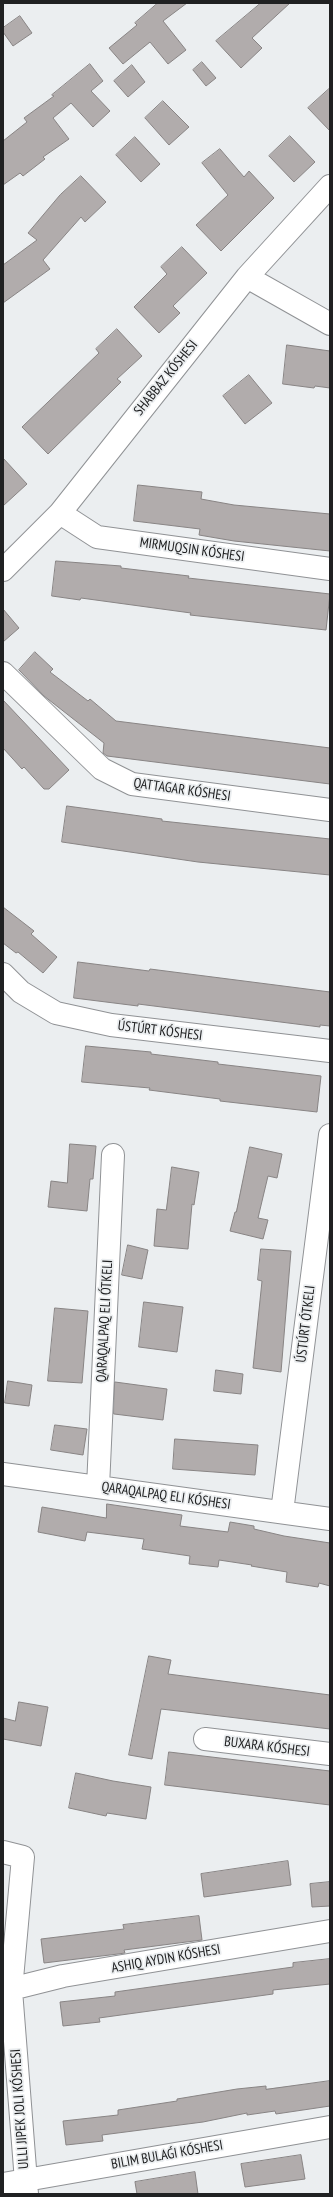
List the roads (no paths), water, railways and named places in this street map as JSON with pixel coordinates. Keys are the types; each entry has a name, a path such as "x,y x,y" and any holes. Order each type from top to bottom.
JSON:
{"street":[{"name":"SHABBAZ KÓSHESI","path":"3,570 60,513 247,277 330,186"},
{"path":"247,277 330,324"},
{"name":"MIRMUQSIN KÓSHESI","path":"60,513 97,537 330,569"},
{"name":"QATTAGAR KÓSHESI","path":"3,673 102,769 132,784 330,810"},
{"name":"ÚSTÚRT KÓSHESI","path":"3,974 21,992 56,1013 111,1025 330,1051"},
{"name":"ÚSTÚRT ÓTKELI","path":"282,1512 330,1135"},
{"name":"QARAQALPAQ ELI ÓTKELI","path":"98,1487 113,1155"},
{"name":"QARAQALPAQ ELI KÓSHESI","path":"3,1474 330,1519"},
{"name":"BUXARA KÓSHESI","path":"204,1739 330,1754"},
{"path":"13,1854 7,1990 26,2187"},
{"path":"7,1990 63,1976 330,1930"},
{"path":"3,2184 26,2187 330,2127"}]}
